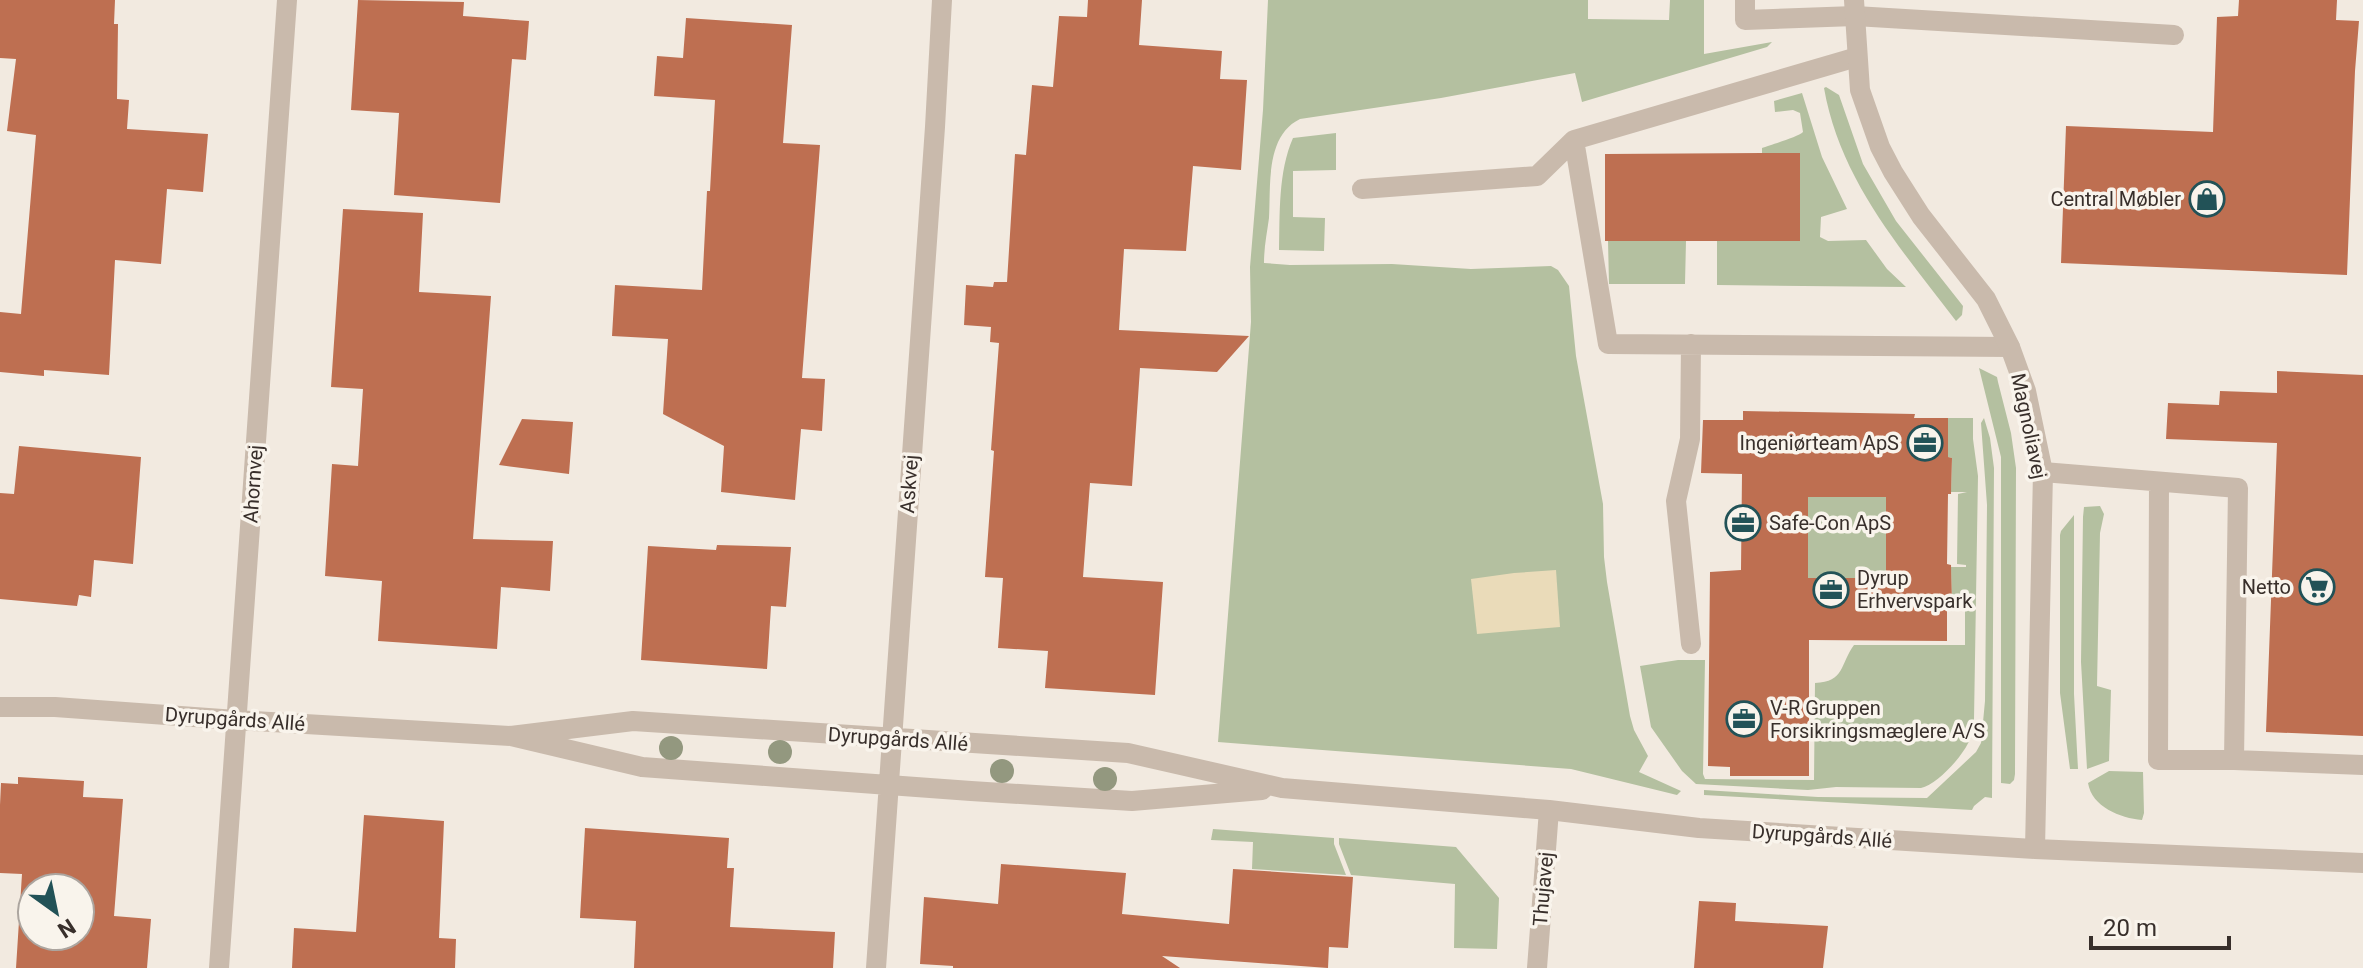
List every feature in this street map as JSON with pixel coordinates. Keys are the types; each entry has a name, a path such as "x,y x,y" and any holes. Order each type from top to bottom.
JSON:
{"street":[{"name":"Ahornvej","path":"219,968 287,0"},
{"name":"Askvej","path":"876,968 942,0"},
{"path":"1745,0 1745,20 1855,8 2174,35"},
{"name":"Magnoliavej","path":"1855,8 1860,90 1880,147 1921,216 1986,299 2010,347 2026,391 2043,472 2035,849"},
{"path":"1362,189 1537,176 1574,140 1857,57"},
{"path":"1574,140 1608,344 2010,347"},
{"path":"1691,344 1690,439 1676,501 1691,644"},
{"path":"2043,472 2238,488 2234,760"},
{"path":"2159,482 2158,760 2363,765"},
{"name":"Dyrupgårds Allé","path":"0,696 55,707"},
{"name":"Dyrupgårds Allé","path":"0,707 55,707 511,736 642,767 1132,801 1282,788"},
{"name":"Dyrupgårds Allé","path":"511,736 633,721 1128,753 1282,788 1549,810 1699,828 2035,849 2363,863"},
{"name":"Thujavej","path":"1537,968 1549,810"}],"green space":[{"path":"1268,0 1588,0 1588,19 1669,20 1670,0 1704,0 1704,54 1772,42 1767,47 1582,102 1575,73 1441,98 1300,119 1281,137 1275,149 1270,177 1264,263 1392,264 1471,269 1551,266 1558,270 1569,286 1576,356 1603,504 1607,582 1630,716 1648,756 1639,772 1681,791 1677,795 1571,769 1218,742 1251,322 1250,267 1263,110"},
{"path":"1826,87 1839,95 1863,164 1896,221 1963,306 1962,315 1956,321 1894,240 1858,183 1832,121"},
{"path":"1802,93 1822,157 1847,209 1821,217 1820,237 1828,241 1866,240 1887,269 1906,287 1717,285 1717,241 1800,241 1762,148 1803,132 1800,113 1793,110 1775,112 1774,101"},
{"path":"1336,133 1336,170 1293,171 1293,217 1325,218 1324,251 1279,250 1282,179 1293,138"},
{"path":"1608,241 1686,241 1685,284 1609,284"},
{"path":"1979,368 1997,377 2016,468 2015,774 2010,784 2001,783 2001,457"},
{"path":"1948,418 1973,418 1978,476 1974,720 1967,746 1950,768 1921,788 1836,787 1808,790 1696,784 1682,771 1651,727 1640,666 1678,660 1705,660 1705,779 1814,780 1815,683 1837,676 1854,645 1965,645 1965,602 1952,601 1951,567 1966,567 1957,564 1958,494 1967,492 1951,492"},
{"path":"1984,418 1994,468 1992,798 1985,797 1972,810 1704,795 1704,790 1818,797 1927,798 1976,752 1981,743 1985,701 1987,505 1981,423"},
{"path":"1808,478 1860,497 1886,479 1886,579 1808,578"},
{"path":"2100,506 2104,514 2100,533 2097,686 2111,690 2109,761 2087,769 2081,662 2083,517 2084,507"},
{"path":"2074,515 2074,694 2078,769 2070,769 2060,693 2060,535"},
{"path":"2109,771 2143,772 2142,820 2116,814 2095,799 2088,783"},
{"path":"1213,829 1334,838 1346,875 1252,869 1253,842 1211,840"},
{"path":"1339,838 1456,847 1499,898 1497,949 1454,948 1455,884 1351,875"}],"sand":[{"path":"1556,570 1560,627 1477,634 1471,579"}],"building":[{"path":"0,0 115,0 114,24 118,24 117,99 129,100 127,129 208,134 203,192 167,189 161,264 115,260 109,375 44,370 44,376 0,372 0,312 21,314 36,135 7,131 16,59 0,58"},
{"path":"358,0 464,2 463,16 529,21 526,60 512,59 500,203 394,195 399,113 351,110"},
{"path":"1088,0 1142,0 1139,45 1222,51 1220,79 1247,80 1241,170 1193,166 1186,251 1124,249 1119,330 1249,336 1217,372 1140,368 1132,486 1090,483 1083,577 1163,582 1155,695 1045,688 1048,651 998,648 1003,578 985,577 999,343 990,342 991,327 964,325 966,285 993,287 994,282 1007,282 1015,154 1026,155 1032,85 1053,87 1059,16 1087,17"},
{"name":"Central Møbler","path":"2239,0 2337,0 2336,20 2359,21 2347,275 2061,263 2066,126 2213,132 2217,17 2238,16"},
{"path":"686,18 792,25 783,143 820,145 802,378 825,379 822,431 801,429 795,500 721,492 724,446 663,414 668,339 612,336 615,285 702,290 715,100 654,96 657,56 683,58"},
{"path":"1800,153 1800,241 1605,241 1605,154"},
{"path":"343,209 423,213 419,292 491,296 473,539 553,541 550,591 501,587 497,649 378,641 382,581 325,576 332,464 358,466 363,389 331,387"},
{"name":"Netto","path":"2277,371 2363,375 2363,736 2266,732 2277,443 2166,439 2168,403 2219,405 2220,391 2277,393"},
{"name":"Dyrup Erhvervspark","path":"1743,411 1915,414 1914,418 1948,418 1948,457 1952,458 1947,564 1951,565 1952,601 1947,601 1947,641 1809,640 1809,776 1730,776 1730,767 1708,766 1710,572 1741,570 1742,474 1701,473 1703,420 1743,420","holes":["1808,497 1886,497 1886,578 1808,578"]},
{"path":"522,419 573,422 569,474 499,465"},
{"path":"19,446 141,457 133,564 94,560 91,597 79,595 77,606 0,599 0,493 14,494"},
{"path":"717,545 791,547 786,607 771,606 767,669 641,660 648,546 716,550"},
{"path":"18,777 84,781 83,797 123,799 114,916 151,919 147,968 16,968 17,952 96,952 96,872 0,873 1,783 18,784"},
{"path":"364,815 444,821 439,938 456,939 455,968 292,968 294,928 356,932"},
{"path":"585,828 729,838 727,868 734,868 730,927 835,932 833,968 634,968 636,921 580,918"},
{"path":"1001,864 1126,873 1122,914 1229,924 1233,869 1353,877 1348,948 1329,947 1328,968 1162,956 1180,968 953,968 920,964 924,897 998,904"},
{"path":"1699,901 1736,903 1735,921 1828,926 1823,968 1694,968"}],"place":[{"name":"Central Møbler","path":"2207,199"},
{"name":"Ingeniørteam ApS","path":"1925,443"},
{"name":"Safe-Con ApS","path":"1743,523"},
{"name":"Netto","path":"2317,587"},
{"name":"Dyrup Erhvervspark","path":"1831,590"},
{"name":"V-R Gruppen Forsikringsmæglere A/S","path":"1744,719"}]}
